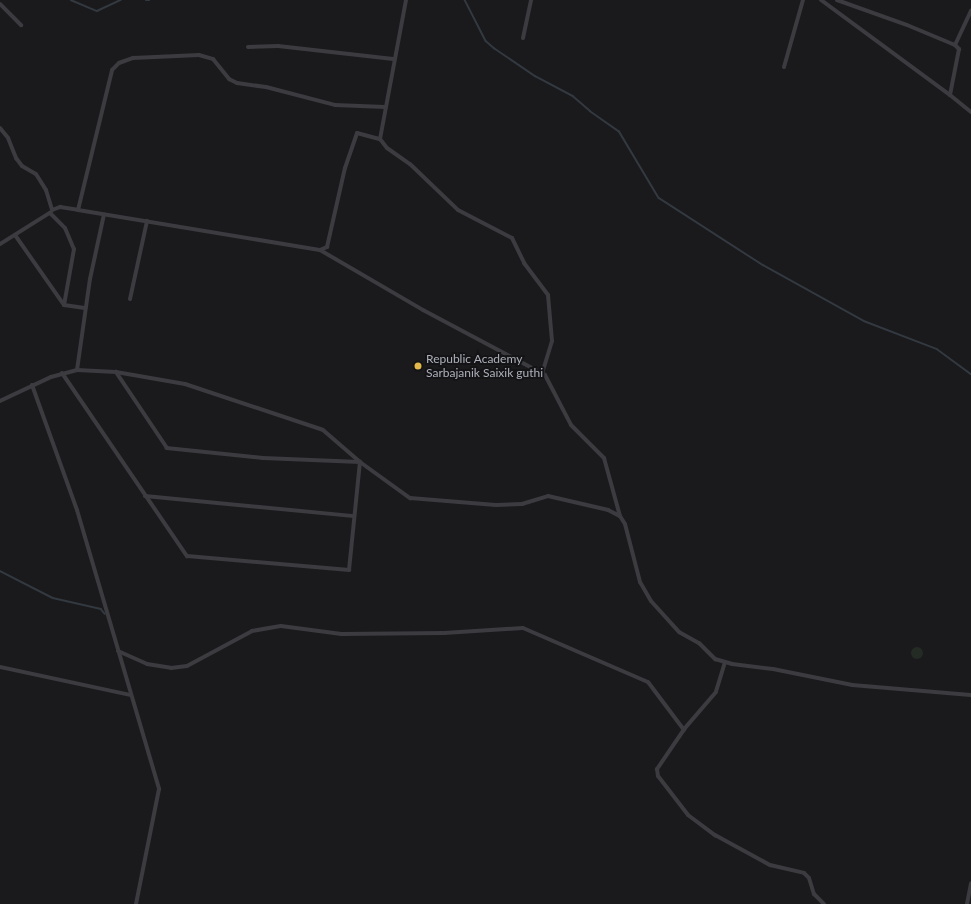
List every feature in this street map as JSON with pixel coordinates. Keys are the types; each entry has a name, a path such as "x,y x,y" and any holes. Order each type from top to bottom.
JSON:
{"street":[{"path":"380,139 393,59 406,0"},
{"path":"523,38 531,0"},
{"path":"784,67 803,0"},
{"path":"821,0 971,112"},
{"path":"837,0 907,24 955,45 959,49 950,95"},
{"path":"0,4 21,25"},
{"path":"955,45 971,11"},
{"path":"248,47 278,46 393,59"},
{"path":"78,210 112,70 119,63 133,58 199,55 213,59 229,79 237,83 266,87 335,105 385,107"},
{"path":"0,128 8,138 16,158 22,166 36,174 46,190 51,211 65,228 74,249 64,305"},
{"path":"320,250 327,247 345,168 357,133 380,139 387,148 410,164 458,210 512,238 524,263 548,295 552,341 542,374"},
{"path":"0,244 51,211 60,207 320,250 424,310 542,374 571,425 604,458 620,516 625,524 640,582 651,601 680,632 699,643 715,659 852,685 971,695"},
{"path":"77,370 86,308 104,214"},
{"path":"130,299 147,221"},
{"path":"15,235 64,305 86,308"},
{"path":"0,401 32,385 62,373 77,370 116,372 184,384 323,430 360,462 410,498 496,505 522,504 548,496 608,510 620,516"},
{"path":"116,372 167,448 263,458 360,462"},
{"path":"62,373 187,556 195,559 347,571 360,462"},
{"path":"32,385 77,510 158,789 136,904"},
{"path":"145,496 354,516"},
{"path":"118,651 147,664 171,668 187,666 252,630 281,626 341,634 444,633 523,628 648,682 684,730"},
{"path":"725,662 716,692 684,730 657,769 658,776 675,801 688,815 715,836 770,864 804,873 809,878 814,894 824,904"},
{"path":"0,667 131,695"},
{"path":"967,904 971,883"}],"shaded area":[{"path":"917,647 921,649 923,653 921,657 917,659 913,657 911,653 913,649"}],"waterway":[{"path":"71,0 97,11 121,0"},
{"path":"465,0 486,41 494,48 535,76 573,96 590,111 619,131 659,198 763,265 864,321 937,349 971,374"},
{"path":"0,571 53,598 101,609 105,614"}],"place":[{"name":"Republic Academy Sarbajanik Saixik guthi","path":"418,366"}]}
